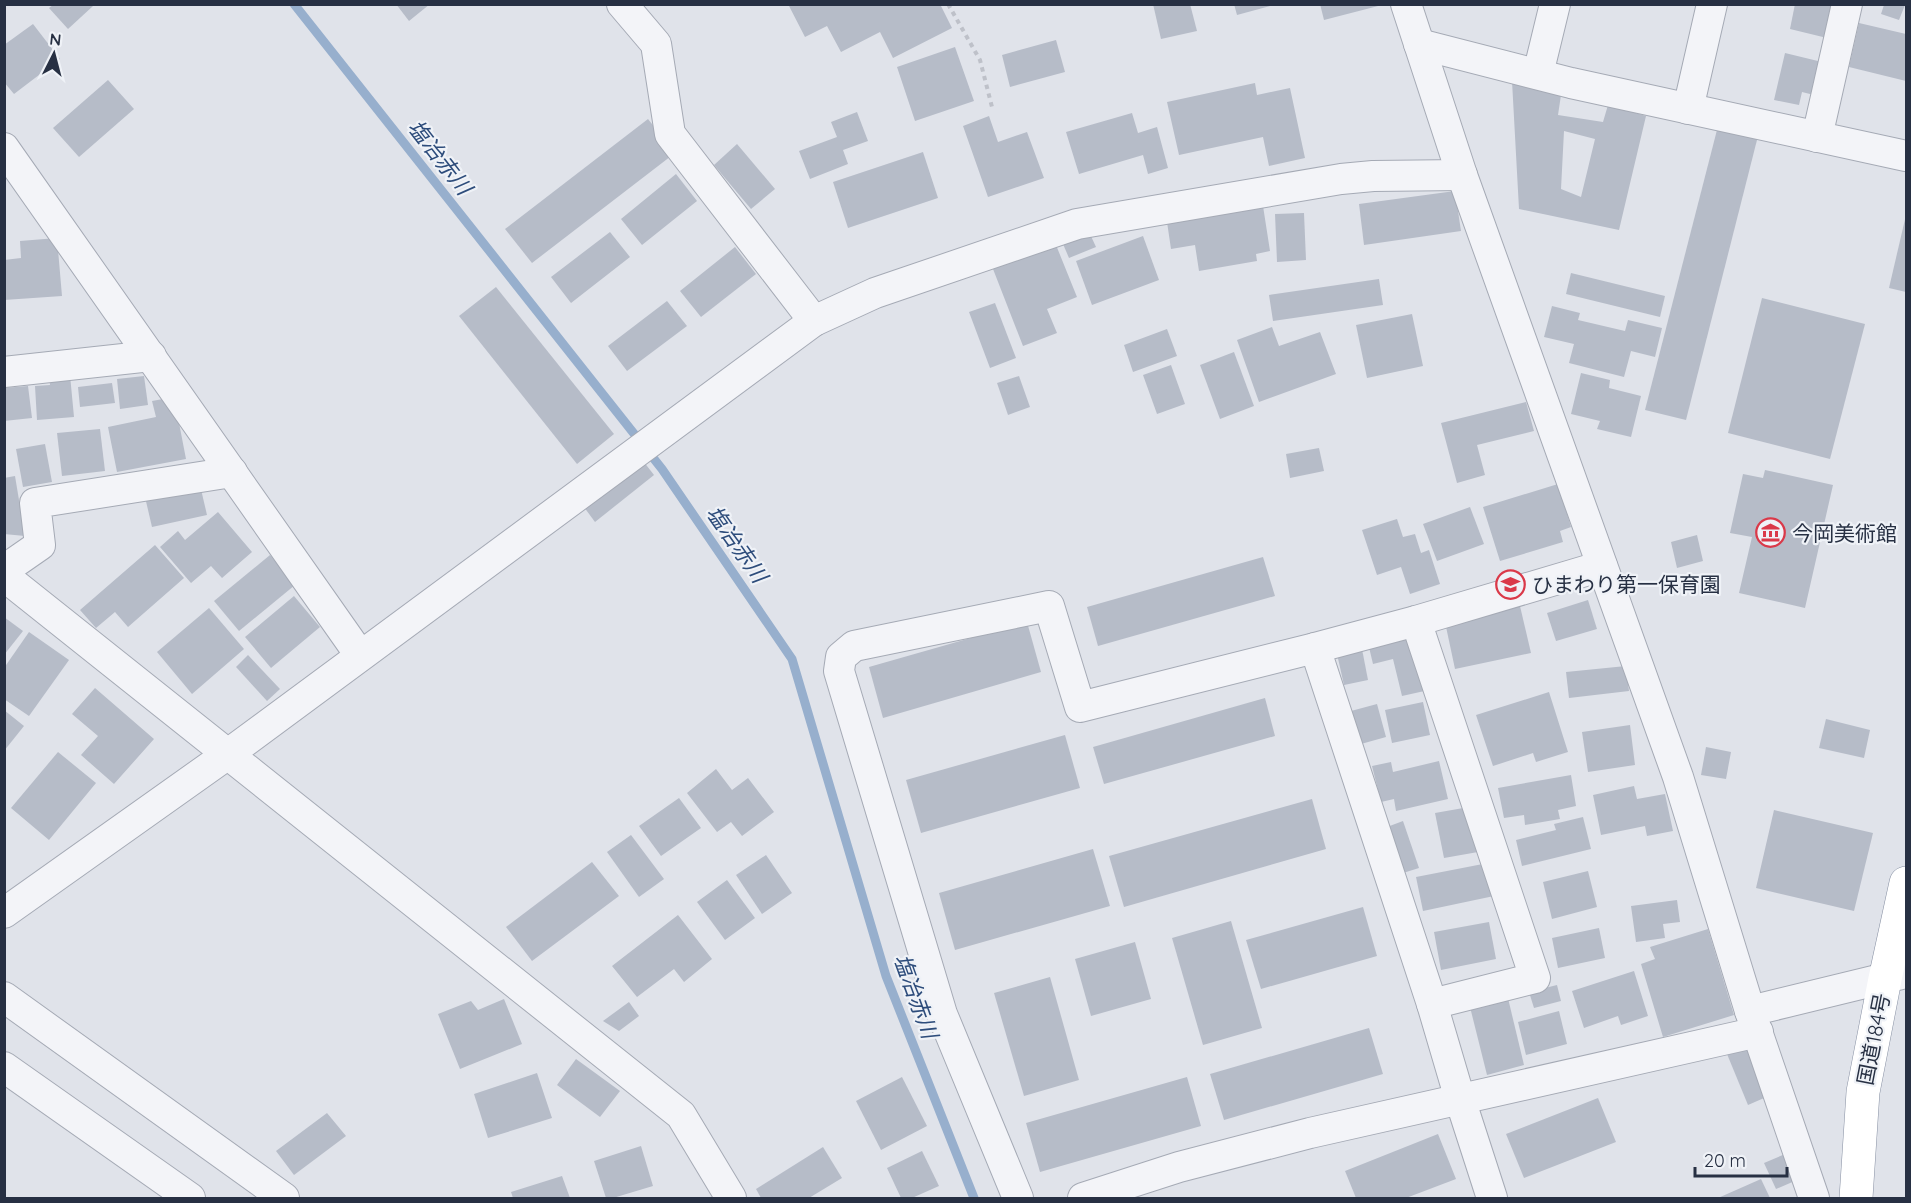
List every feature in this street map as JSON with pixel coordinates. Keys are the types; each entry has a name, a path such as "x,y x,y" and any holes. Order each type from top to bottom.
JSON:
{"highway":[{"name":"国道184号","path":"1856,1198 1863,1092 1896,976 1906,883"}],"street":[{"path":"622,4 656,44 670,134 814,321"},
{"path":"1406,4 1462,175 1678,777 1754,1021 1814,1198"},
{"path":"1538,74 1555,4"},
{"path":"1688,109 1712,4"},
{"path":"1817,137 1847,4"},
{"path":"1419,44 1688,109 1906,156"},
{"path":"4,148 360,655"},
{"path":"4,913 228,754 814,321 875,293 1077,224 1341,178 1462,175"},
{"path":"4,372 151,356"},
{"path":"4,570 39,545 35,504 232,472"},
{"path":"1018,1198 942,1014 839,671 841,657 854,646 1049,606 1080,707 1416,621 1602,566"},
{"path":"4,576 681,1115 731,1198"},
{"path":"1416,621 1535,978 1432,1004"},
{"path":"1315,648 1432,1004 1492,1198"},
{"path":"1083,1198 1179,1167 1310,1132 1460,1099 1754,1021 1896,976"},
{"path":"4,997 284,1198"},
{"path":"4,1067 190,1198"}],"path":[{"path":"948,4 980,60 992,107"}],"building":[{"path":"396,4 430,4 409,21"},
{"path":"788,4 940,4 952,28 893,58 880,32 841,52 827,26 805,37"},
{"path":"1153,4 1190,4 1197,31 1161,39"},
{"path":"1234,4 1274,4 1274,5 1237,15"},
{"path":"1320,4 1382,4 1382,5 1324,20"},
{"path":"1795,4 1835,4 1827,38 1790,29"},
{"path":"53,5 93,6 68,29 49,8"},
{"path":"1884,5 1905,5 1899,20 1881,14"},
{"path":"1859,23 1906,34 1906,81 1849,67"},
{"path":"33,24 60,59 14,94 4,82 4,45"},
{"path":"1056,40 1065,72 1010,87 1002,55"},
{"path":"955,47 974,101 915,121 897,67"},
{"path":"1785,53 1822,62 1814,95 1802,92 1799,105 1774,100"},
{"path":"108,80 134,109 79,157 53,128"},
{"path":"1512,81 1561,95 1558,115 1603,122 1608,105 1646,116 1619,230 1519,209","holes":["1564,131 1595,139 1581,197 1561,189"]},
{"path":"1255,83 1257,95 1290,88 1305,158 1269,166 1263,137 1179,155 1167,102"},
{"path":"857,112 868,141 843,150 848,164 810,179 799,151 837,137 831,122"},
{"path":"1132,113 1138,133 1157,127 1168,168 1148,174 1143,155 1079,174 1066,132"},
{"path":"989,116 998,142 1027,132 1044,178 988,197 963,126"},
{"path":"648,119 675,153 532,263 505,229"},
{"path":"1718,126 1758,136 1686,420 1645,410"},
{"path":"737,144 775,189 751,209 714,165"},
{"path":"923,152 938,198 848,228 833,182"},
{"path":"676,174 697,201 642,245 621,219"},
{"path":"1455,191 1461,231 1364,245 1359,204"},
{"path":"1263,206 1270,251 1256,254 1257,261 1199,271 1195,245 1171,249 1167,222"},
{"path":"1304,213 1306,260 1277,262 1275,214"},
{"path":"1906,215 1906,292 1889,288"},
{"path":"610,232 630,257 571,303 551,277"},
{"path":"1090,234 1096,247 1069,258 1063,244"},
{"path":"1143,236 1159,280 1092,305 1076,261"},
{"path":"57,238 62,296 4,300 4,260 21,258 20,241"},
{"path":"1056,245 1077,297 1047,309 1057,333 1023,346 993,269"},
{"path":"735,247 756,274 701,317 680,291"},
{"path":"1571,273 1665,296 1660,317 1566,294"},
{"path":"1379,279 1383,305 1273,321 1269,295"},
{"path":"496,287 614,434 577,464 459,316"},
{"path":"1762,298 1865,324 1830,459 1728,433"},
{"path":"667,301 687,326 627,371 608,346"},
{"path":"995,303 1016,358 990,368 969,312"},
{"path":"1552,306 1580,313 1578,320 1625,331 1628,320 1662,328 1655,357 1631,351 1624,377 1569,363 1574,344 1544,337"},
{"path":"1412,314 1423,366 1367,378 1356,325"},
{"path":"1272,327 1279,346 1320,332 1336,374 1259,402 1237,340"},
{"path":"1167,329 1177,356 1133,372 1124,345"},
{"path":"1234,352 1254,406 1220,419 1200,365"},
{"path":"1171,365 1185,404 1157,414 1143,375"},
{"path":"1581,373 1610,380 1609,388 1641,396 1631,437 1597,429 1600,421 1571,414"},
{"path":"70,375 74,417 37,420 35,386 50,385 49,376"},
{"path":"144,376 148,405 120,409 117,379"},
{"path":"1019,376 1030,407 1008,415 997,383"},
{"path":"112,383 115,403 80,407 78,387"},
{"path":"28,386 32,418 4,421 4,388"},
{"path":"174,397 186,459 117,472 108,427 156,417 152,401"},
{"path":"1526,402 1534,431 1477,445 1485,475 1457,483 1441,423"},
{"path":"100,429 105,471 62,476 57,433"},
{"path":"45,444 52,482 23,487 16,449"},
{"path":"1319,448 1324,471 1290,478 1286,454"},
{"path":"640,457 654,475 595,522 581,503"},
{"path":"1765,470 1833,485 1805,608 1739,593 1752,537 1730,533 1743,474 1763,478"},
{"path":"15,476 25,536 4,534 4,478"},
{"path":"1558,484 1571,527 1560,531 1563,542 1500,561 1483,507"},
{"path":"200,485 207,515 152,527 145,497"},
{"path":"1470,507 1484,544 1437,561 1423,524"},
{"path":"218,512 252,552 222,578 211,566 191,583 160,547 178,531 185,540"},
{"path":"1397,519 1403,537 1415,534 1421,553 1429,550 1440,584 1410,594 1401,567 1377,575 1362,530"},
{"path":"1697,535 1703,561 1677,568 1671,542"},
{"path":"155,545 184,578 128,627 115,612 96,628 80,610"},
{"path":"270,555 295,585 239,631 214,601"},
{"path":"1263,557 1275,596 1098,646 1087,607"},
{"path":"294,596 320,627 271,668 245,637"},
{"path":"1588,600 1597,629 1556,641 1547,613"},
{"path":"1520,606 1531,653 1455,669 1445,622"},
{"path":"209,608 244,649 192,694 157,652"},
{"path":"4,617 23,631 4,655"},
{"path":"1027,622 1041,672 883,718 869,667"},
{"path":"1414,631 1429,690 1402,696 1393,659 1373,664 1368,643"},
{"path":"29,632 69,660 29,716 4,699 4,668"},
{"path":"1362,649 1368,680 1344,685 1337,654"},
{"path":"248,655 280,689 267,701 236,667"},
{"path":"1626,666 1629,691 1569,698 1566,672"},
{"path":"95,688 154,739 114,784 81,755 98,736 72,714"},
{"path":"1549,692 1568,752 1536,762 1533,753 1493,766 1476,715"},
{"path":"1265,698 1275,736 1104,784 1093,747"},
{"path":"1423,702 1430,735 1392,743 1385,710"},
{"path":"1377,704 1386,737 1361,744 1351,711"},
{"path":"4,710 24,726 4,751"},
{"path":"1826,719 1870,730 1864,758 1819,748"},
{"path":"1630,725 1635,765 1588,772 1582,732"},
{"path":"1065,735 1080,788 921,833 906,780"},
{"path":"1706,747 1731,752 1726,779 1701,775"},
{"path":"58,752 96,783 49,840 11,808"},
{"path":"1439,761 1448,799 1396,811 1394,799 1381,802 1372,766 1391,762 1393,772"},
{"path":"716,769 732,790 748,778 774,812 742,836 731,822 717,832 687,793"},
{"path":"1571,775 1576,806 1558,810 1560,819 1525,825 1524,815 1504,818 1498,788"},
{"path":"1634,786 1637,799 1665,794 1673,831 1647,836 1645,826 1601,835 1593,795"},
{"path":"679,798 701,828 661,856 639,826"},
{"path":"1312,799 1326,849 1124,907 1109,856"},
{"path":"1469,807 1478,852 1444,858 1435,813"},
{"path":"1774,810 1873,833 1854,911 1756,888"},
{"path":"1583,817 1591,849 1522,866 1516,840 1556,830 1554,824"},
{"path":"1403,821 1419,868 1403,873 1387,827"},
{"path":"631,835 664,879 639,897 607,852"},
{"path":"1093,849 1110,906 955,950 939,893"},
{"path":"766,855 792,893 762,914 736,875"},
{"path":"592,862 619,896 532,961 506,927"},
{"path":"1488,863 1494,896 1423,911 1416,877"},
{"path":"1588,871 1597,907 1552,919 1543,882"},
{"path":"727,880 755,918 725,940 697,902"},
{"path":"1677,900 1680,922 1663,924 1665,938 1636,942 1631,906"},
{"path":"1363,907 1377,956 1261,989 1246,940"},
{"path":"678,915 712,959 684,982 674,969 637,997 612,966"},
{"path":"1231,921 1262,1028 1203,1045 1172,938"},
{"path":"1489,922 1496,959 1441,970 1434,932"},
{"path":"1599,928 1605,958 1558,968 1552,938"},
{"path":"1708,929 1734,1015 1663,1037 1641,964 1655,959 1650,947"},
{"path":"1135,942 1151,999 1091,1016 1075,959"},
{"path":"1634,971 1648,1016 1621,1025 1618,1016 1584,1028 1572,991"},
{"path":"1050,977 1079,1080 1024,1096 994,993"},
{"path":"1557,985 1561,1001 1534,1008 1529,992"},
{"path":"1507,994 1524,1065 1487,1075 1469,1003"},
{"path":"504,999 522,1044 460,1069 438,1014 471,1001 478,1010"},
{"path":"629,1002 639,1016 619,1031 603,1021"},
{"path":"1559,1011 1567,1044 1526,1055 1518,1022"},
{"path":"1369,1028 1383,1074 1224,1120 1210,1074"},
{"path":"1750,1044 1771,1095 1748,1105 1727,1054"},
{"path":"576,1059 620,1091 600,1117 557,1085"},
{"path":"537,1073 552,1118 488,1138 474,1094"},
{"path":"902,1077 927,1126 881,1150 856,1101"},
{"path":"1187,1077 1201,1126 1040,1172 1026,1123"},
{"path":"1598,1098 1616,1142 1524,1178 1506,1134"},
{"path":"327,1113 346,1136 294,1175 276,1151"},
{"path":"1438,1134 1456,1179 1406,1198 1356,1198 1345,1171"},
{"path":"641,1146 653,1186 606,1198 594,1161"},
{"path":"823,1147 842,1178 809,1198 761,1198 756,1189"},
{"path":"922,1151 939,1186 912,1198 901,1198 887,1168"},
{"path":"1785,1154 1797,1180 1776,1189 1764,1163"},
{"path":"562,1176 570,1198 513,1198 511,1192"},
{"path":"1761,1179 1770,1198 1718,1198"}],"waterway":[{"name":"塩冶赤川","path":"294,4 662,469 792,659 886,976 974,1198"}],"place":[{"name":"今岡美術館","path":"1771,533"},
{"name":"ひまわり第一保育園","path":"1511,584"}]}
